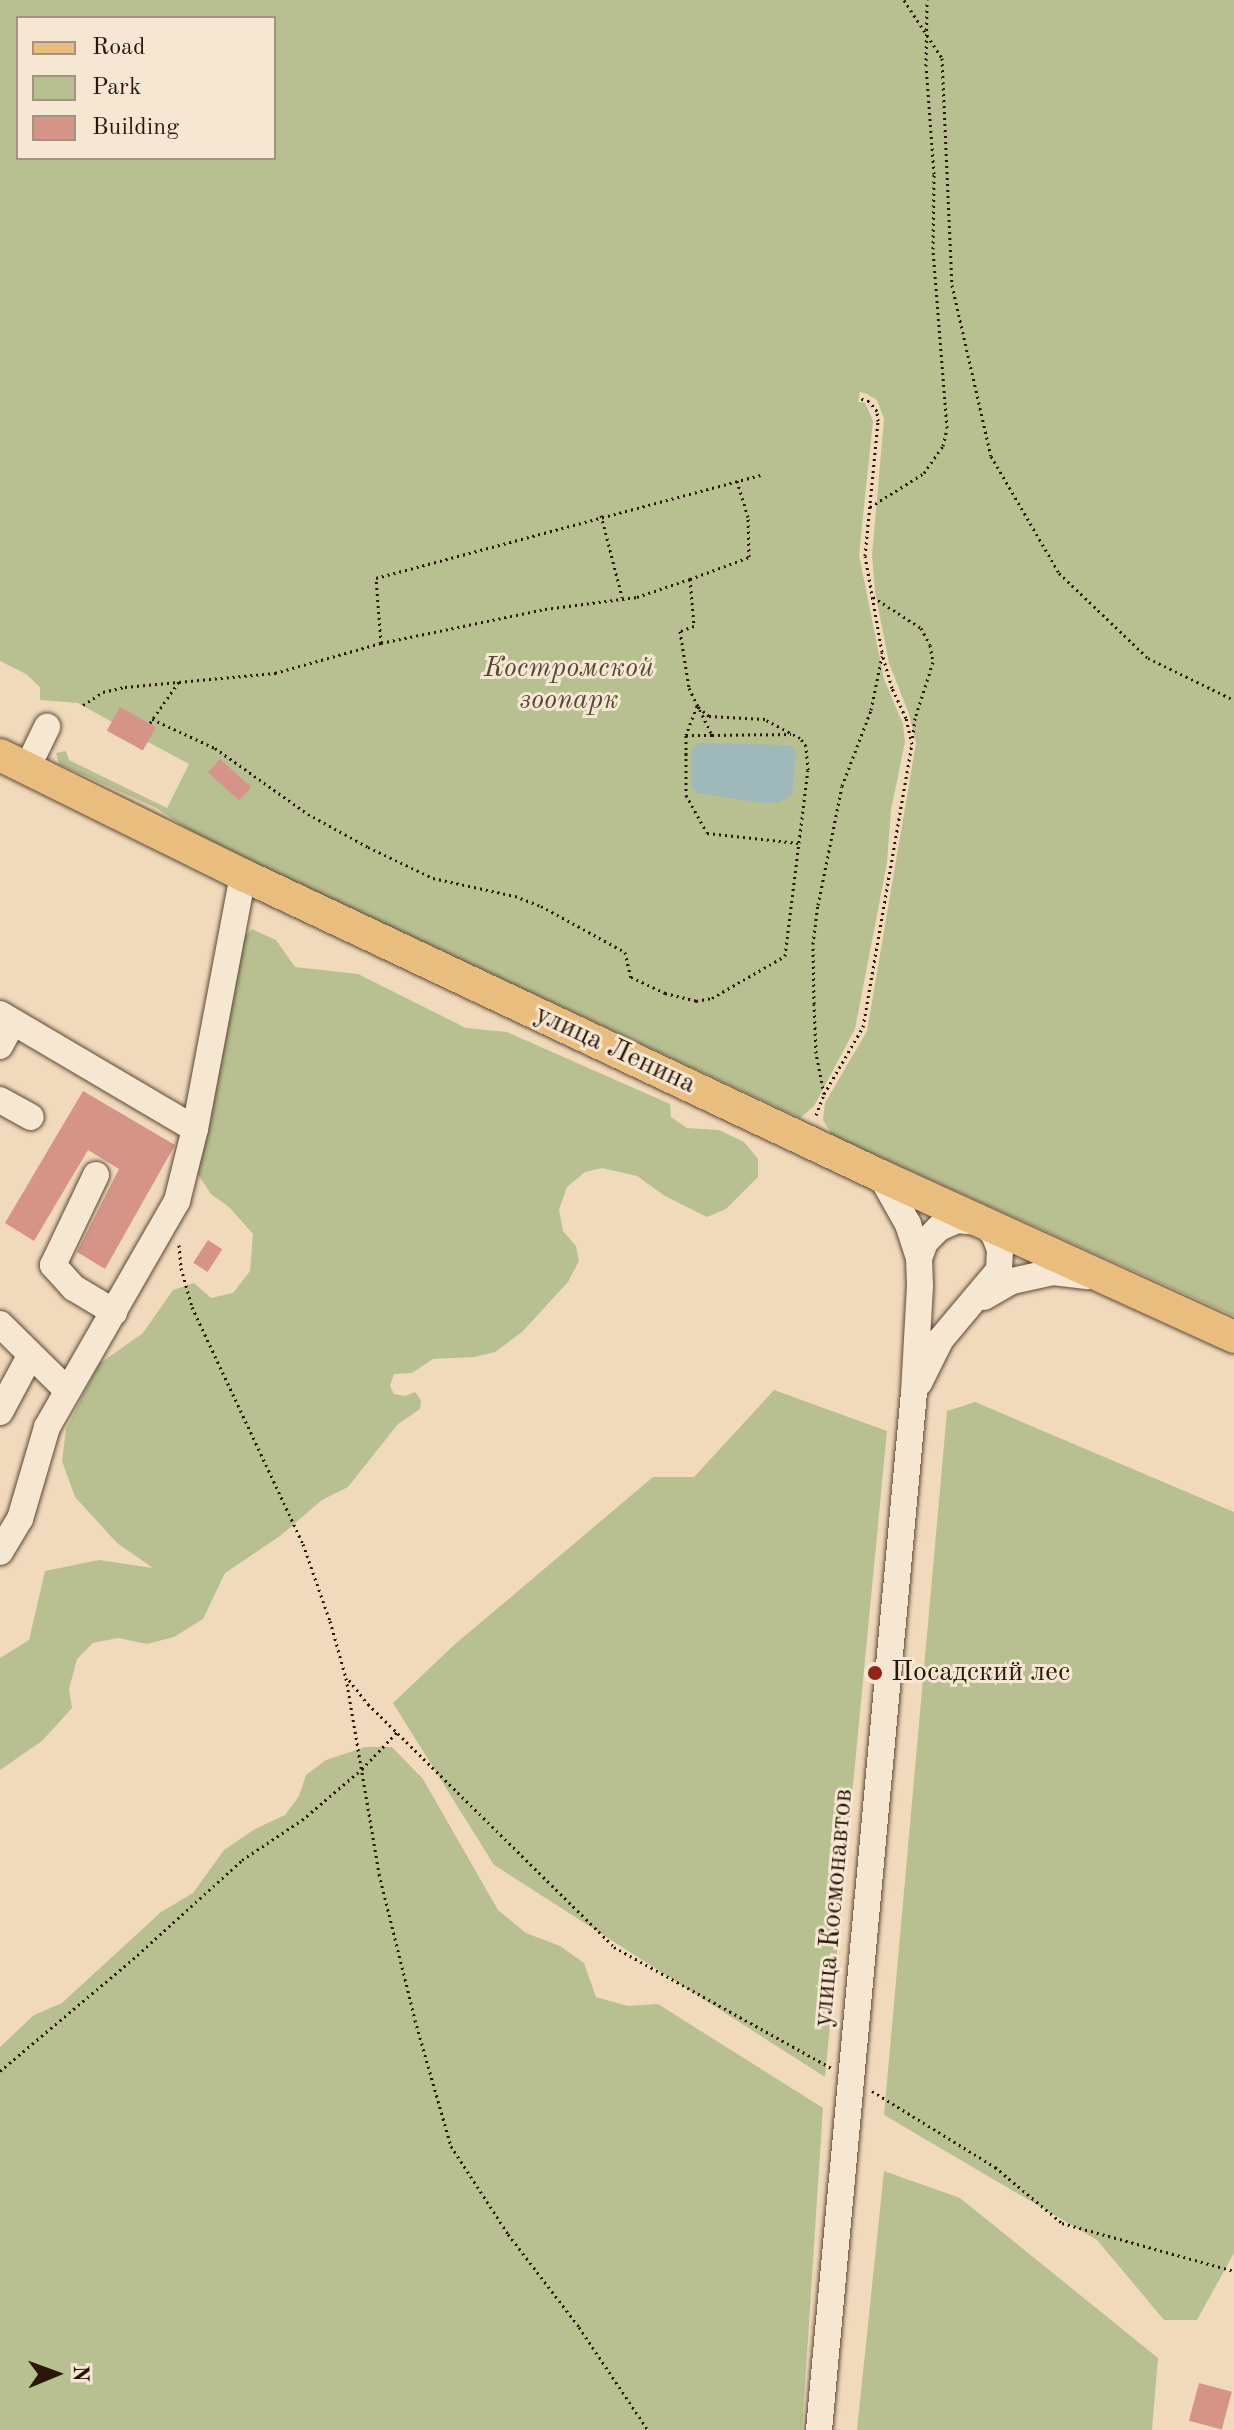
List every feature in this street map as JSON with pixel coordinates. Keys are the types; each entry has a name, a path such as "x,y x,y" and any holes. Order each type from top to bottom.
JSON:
{"main road":[{"name":"улица Ленина","path":"13,761 243,875 806,1141 1234,1337"}],"street":[{"path":"13,761 47,727"},
{"path":"0,1552 20,1519 47,1427 177,1201 195,1129 243,875"},
{"path":"0,1046 6,1018 195,1129"},
{"path":"0,1100 31,1117"},
{"path":"96,1175 53,1265 74,1288 114,1312"},
{"path":"881,1176 908,1224 919,1258"},
{"path":"914,1393 941,1339 999,1270 1000,1250 994,1234 982,1222 957,1220 939,1228 925,1242 919,1258"},
{"name":"улица Космонавтов","path":"819,2430 914,1393 919,1258"},
{"path":"967,1307 1012,1281 1053,1272 1104,1278"},
{"path":"0,1324 68,1391"},
{"path":"0,1412 30,1356"}],"path":[{"path":"904,0 942,58 952,285 991,456 1059,573 1148,658 1234,700"},
{"path":"870,507 924,473 943,446 947,428 933,249 933,127 926,32 927,0"},
{"path":"859,398 869,401 877,411 865,556 882,652 912,744"},
{"path":"381,643 376,578 601,515 763,474"},
{"path":"83,705 90,698 114,689 180,680 226,680 275,673 381,643 622,597 637,597 690,579 749,557 748,517 736,481"},
{"path":"601,515 622,597"},
{"path":"690,579 694,626 680,631 689,688 712,735"},
{"path":"806,1141 824,1094 863,1027 915,718 933,662 930,645 921,628 885,608 871,595"},
{"path":"824,1094 816,1053 815,931 839,801 871,710 882,652"},
{"path":"180,680 151,721 215,748 308,814 433,878 515,896 541,906 625,952 631,977 681,999 696,1001 712,998 785,956 808,756 800,738 765,719 709,716 697,706"},
{"path":"697,706 686,735 686,795 707,833 798,843"},
{"path":"686,735 791,734"},
{"path":"179,1241 181,1268 192,1307 303,1544 346,1678 379,1874 415,2020 451,2146 508,2234 579,2327 648,2430"},
{"path":"346,1678 368,1704 398,1730 614,1947 789,2047 850,2078 995,2167 1062,2223 1234,2271"},
{"path":"0,2071 133,1959 242,1860 302,1820 362,1769 398,1730"}],"green space":[{"name":"Костромской зоопарк","path":"0,0 1234,0 1234,1316 832,1135 823,1120 825,1103 867,1031 916,743 909,714 889,663 875,592 872,555 884,419 877,400 867,394 860,392 858,402 865,403 873,421 859,555 884,679 903,724 905,742 891,810 887,863 855,1029 814,1106 800,1118 287,878 191,831 156,808 59,764 56,753 66,751 69,760 167,808 189,764 148,742 143,750 107,731 112,722 78,703 40,700 40,687 26,674 0,661"},
{"path":"252,929 276,940 295,967 358,974 466,1028 507,1032 670,1104 671,1117 687,1128 719,1130 744,1142 758,1159 758,1177 726,1209 707,1217 665,1196 637,1176 602,1168 585,1172 567,1187 559,1210 563,1231 576,1246 579,1261 568,1282 522,1332 495,1352 475,1357 433,1359 412,1373 394,1374 390,1386 394,1394 405,1396 415,1392 421,1400 420,1409 398,1424 348,1487 322,1500 280,1536 225,1573 203,1619 174,1637 147,1644 118,1638 93,1643 77,1659 69,1689 72,1708 42,1741 0,1770 0,1658 29,1640 45,1571 99,1560 153,1568 117,1543 75,1497 62,1461 66,1429 99,1364 143,1333 173,1290 194,1283 211,1298 233,1293 250,1271 253,1234 229,1207 211,1194 197,1173 237,944"},
{"path":"774,1390 887,1431 825,2077 494,1865 393,1703 454,1645 653,1477 694,1477"},
{"path":"975,1402 1234,1512 1234,2253 1197,2320 1164,2320 1097,2240 884,2115 947,1411"},
{"path":"365,1747 392,1747 423,1779 498,1910 526,1933 560,1946 584,1963 596,1997 628,2006 658,2004 823,2108 802,2430 0,2430 0,2047 34,2015 62,2003 161,1912 193,1893 224,1850 255,1829 285,1815 299,1796 306,1775 326,1760"},
{"path":"884,2171 960,2198 1158,2358 1152,2430 857,2430"}],"water":[{"path":"698,743 791,745 796,752 792,795 780,802 762,803 697,793 691,785 691,751"}],"building":[{"path":"120,707 156,727 143,750 107,731"},
{"path":"220,759 251,787 239,800 208,772"},
{"path":"83,1091 175,1145 105,1269 77,1252 119,1169 88,1150 34,1241 5,1223"},
{"path":"208,1240 222,1249 208,1272 193,1263"},
{"path":"1199,2383 1232,2392 1222,2429 1189,2421"}],"place":[{"name":"Посадский лес","path":"875,1673"}]}
